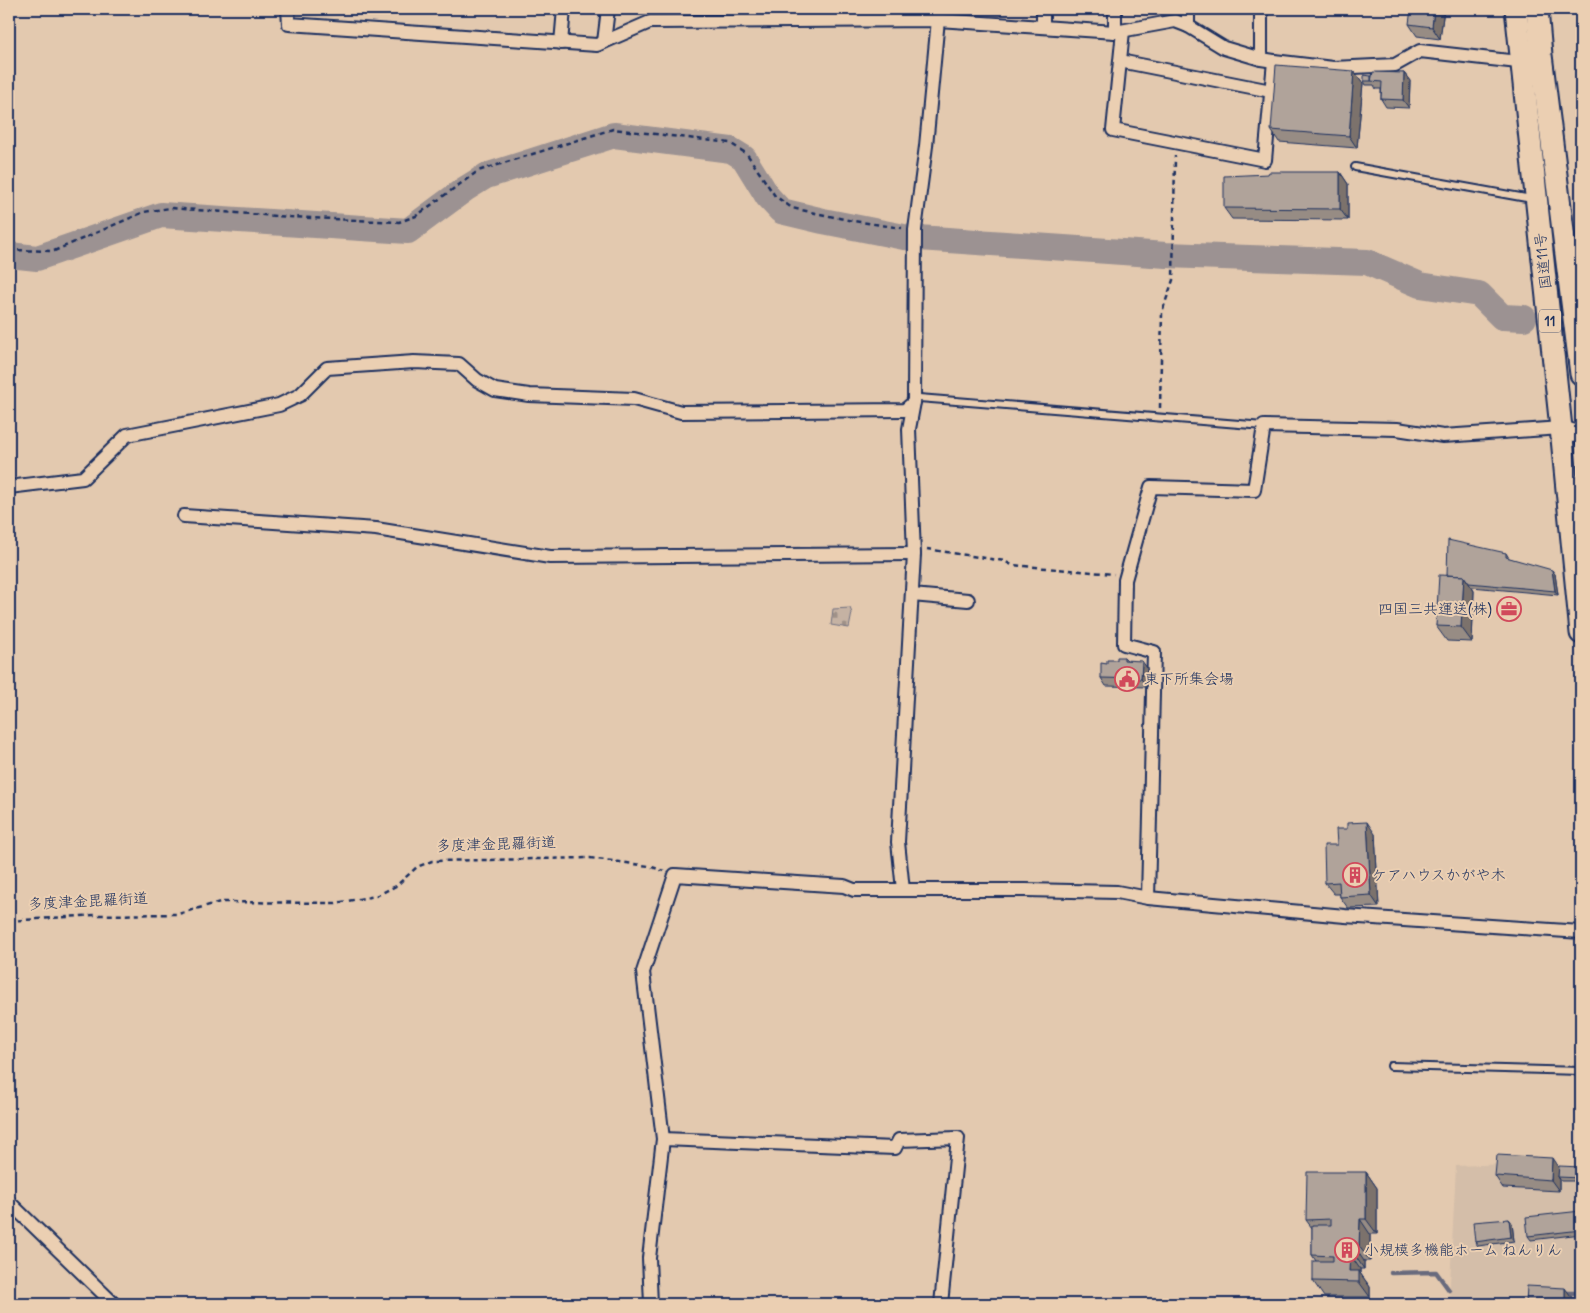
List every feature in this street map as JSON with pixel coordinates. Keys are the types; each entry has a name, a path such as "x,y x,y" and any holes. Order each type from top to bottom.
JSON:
{"highway":[{"name":"国道11号","path":"1516,9 1581,633"},
{"name":"国道11号","path":"1537,9 1542,65 1581,374"}],"street":[{"path":"288,9 289,24 598,45 650,22 938,14 1043,27 1119,31 1175,22 1188,26 1224,48 1267,60 1333,68 1395,65 1420,51 1542,65"},
{"path":"561,43 564,9"},
{"path":"604,42 608,9"},
{"path":"1043,9 1043,27"},
{"path":"1115,9 1119,31 1120,61 1113,130 1266,160 1271,91 1261,9"},
{"path":"1188,9 1188,26"},
{"path":"903,890 898,842 912,595 913,550 909,429 916,399 915,234 926,146 938,14"},
{"path":"1120,61 1271,91"},
{"path":"9,487 83,478 127,436 278,406 300,395 327,368 414,362 458,364 477,380 495,390 528,395 634,400 681,412 906,410 916,399"},
{"path":"1148,898 1154,652 1124,644 1127,575 1151,486 1254,490 1264,426 1396,429 1443,436 1561,428 1581,436"},
{"path":"184,516 376,529 550,557 913,550"},
{"path":"912,595 968,600"},
{"path":"651,1304 649,1258 663,1139 643,972 675,875 844,886 854,890 1117,892 1148,898 1345,916 1581,932"},
{"path":"663,1139 894,1148 899,1140 958,1138 941,1304"},
{"path":"9,1202 114,1304"}],"lane":[{"path":"1356,167 1536,200"},
{"path":"916,399 1264,426"},
{"path":"1391,1066 1581,1071"}],"path":[{"path":"9,250 54,251 144,212 170,208 290,217 399,222 416,216 478,171 613,129 730,143 747,154 775,196 792,208 915,234"},
{"path":"1160,418 1162,312 1173,280 1176,142"},
{"path":"913,550 1004,561 1012,565 1127,575"},
{"name":"多度津金毘羅街道","path":"9,921 96,915 178,914 220,902 336,902 376,896 396,886 417,867 432,861 590,858 649,866 675,875"}],"shaded area":[{"path":"1507,1164 1581,1169 1581,1304 1449,1304 1456,1166"}],"green space":[{"path":"850,608 852,613 849,628 831,625 833,609"}],"building":[{"path":"1411,9 1434,9 1432,27 1409,24"},
{"path":"1276,65 1354,71 1349,136 1271,130"},
{"path":"1373,72 1404,73 1403,100 1381,99 1382,82 1371,81"},
{"path":"1364,75 1371,76 1371,81 1364,81"},
{"path":"1269,172 1340,172 1340,209 1224,208 1224,176 1268,174"},
{"path":"1448,540 1506,553 1506,557 1552,570 1555,591 1469,583 1464,576 1447,575"},
{"path":"1439,575 1464,576 1461,627 1436,626"},
{"path":"1117,657 1124,657 1124,660 1142,661 1141,679 1101,678 1101,663 1107,664 1107,660 1117,660"},
{"name":"ケアハウスかがや木","path":"1367,822 1371,895 1340,897 1339,882 1325,883 1324,845 1337,845 1336,829 1347,829 1347,823"},
{"path":"1497,1155 1552,1158 1551,1180 1495,1176"},
{"path":"1559,1166 1581,1167 1581,1178 1558,1177"},
{"name":"小規模多機能ホーム ねんりん","path":"1307,1172 1366,1172 1366,1219 1360,1219 1359,1246 1354,1246 1354,1254 1350,1254 1349,1271 1359,1271 1359,1282 1313,1281 1313,1261 1333,1261 1333,1256 1312,1255 1312,1225 1331,1225 1331,1219 1306,1220"},
{"path":"1581,1211 1581,1230 1528,1236 1526,1217"},
{"path":"1509,1219 1511,1237 1475,1242 1473,1222"},
{"path":"1527,1286 1565,1288 1565,1304 1526,1304"},
{"path":"1287,1299 1303,1299 1303,1302 1323,1302 1323,1304 1286,1304"}],"waterway":[{"path":"9,255 37,258 161,215 408,231 486,176 614,135 731,150 744,158 768,197 781,211 823,221 904,237 1166,255 1367,262 1420,285 1479,294 1502,317 1524,318"},
{"path":"1391,1273 1436,1272 1449,1290"},
{"path":"1563,1293 1581,1293"}],"place":[{"name":"四国三共運送(株)","path":"1509,609"},
{"name":"東下所集会場","path":"1127,679"},
{"name":"ケアハウスかがや木","path":"1355,875"},
{"name":"小規模多機能ホーム ねんりん","path":"1347,1250"}]}
